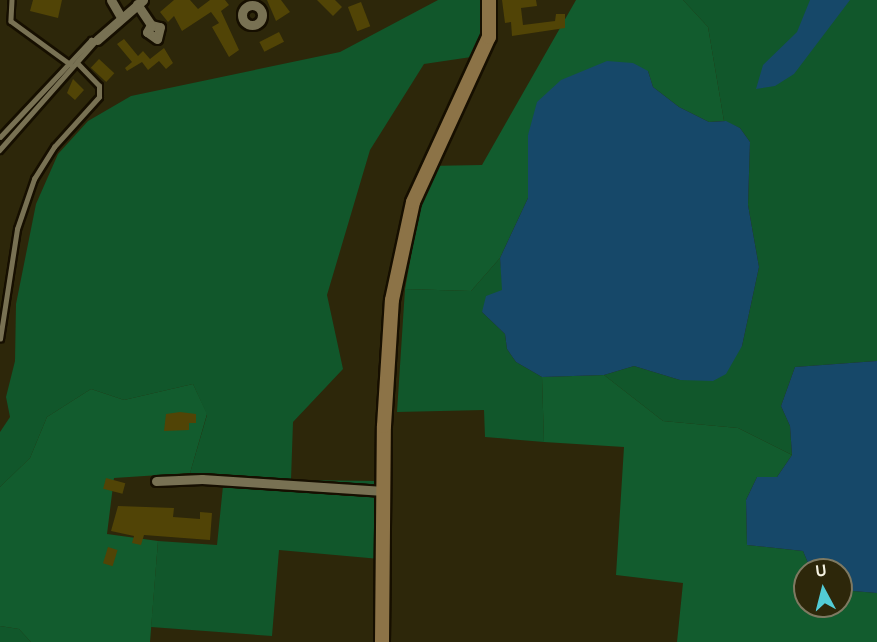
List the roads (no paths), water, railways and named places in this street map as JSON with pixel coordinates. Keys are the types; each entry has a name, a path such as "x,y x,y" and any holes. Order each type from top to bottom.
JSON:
{"main road":[{"path":"382,642 386,359 405,228 413,202 489,37 489,0"}],"street":[{"path":"111,0 121,17"},
{"path":"97,40 140,2 151,25"},
{"path":"156,482 202,479 384,490"}],"lane":[{"path":"12,0 11,21 70,64"},
{"path":"0,137 70,64 97,40"},
{"path":"0,150 79,65 97,40"},
{"path":"0,339 16,230 34,179 54,147 99,98 99,86 79,65"}],"water":[{"path":"810,0 850,0 794,74 775,86 756,89 763,65 797,32"},
{"path":"607,61 633,63 648,71 653,87 679,107 709,122 726,121 740,128 750,142 748,205 759,267 742,346 726,374 713,381 680,380 634,366 604,375 542,377 516,362 507,349 505,334 482,312 486,296 502,290 500,258 528,198 528,135 537,102 561,80"},
{"path":"877,361 877,593 853,591 853,558 806,558 803,551 747,545 746,500 757,477 777,477 792,455 790,426 781,406 795,367"}]}
